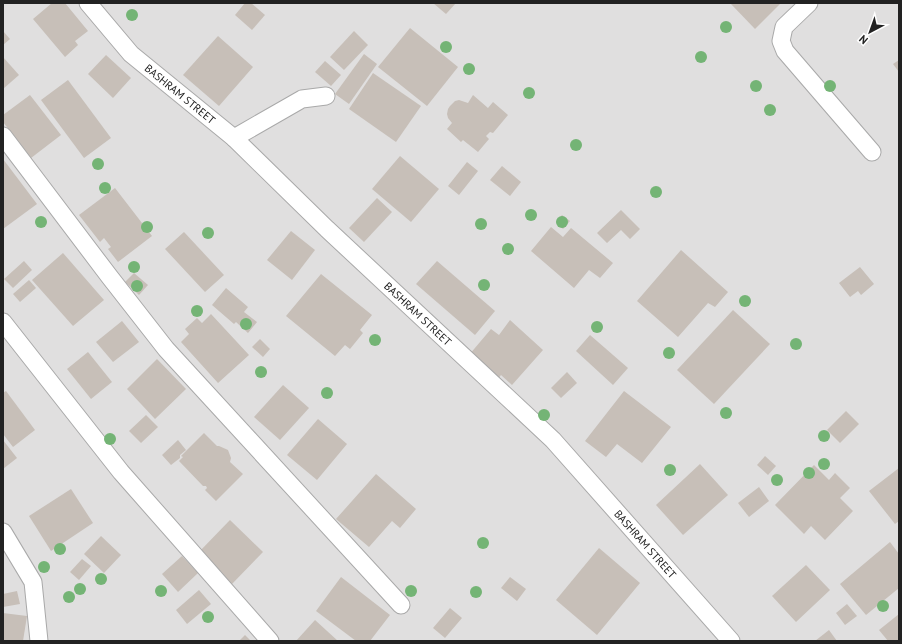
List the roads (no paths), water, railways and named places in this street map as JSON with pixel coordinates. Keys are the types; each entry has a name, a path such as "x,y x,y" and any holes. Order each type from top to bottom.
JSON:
{"street":[{"name":"BASHRAM STREET","path":"88,3 131,54 234,138 327,229 553,440 731,641"},
{"path":"810,3 784,27 781,41 785,51 872,152"},
{"path":"234,138 302,98 326,96"},
{"path":"3,136 166,349 402,605"},
{"path":"3,322 121,472 270,641"},
{"path":"3,532 33,582 39,641"}]}
